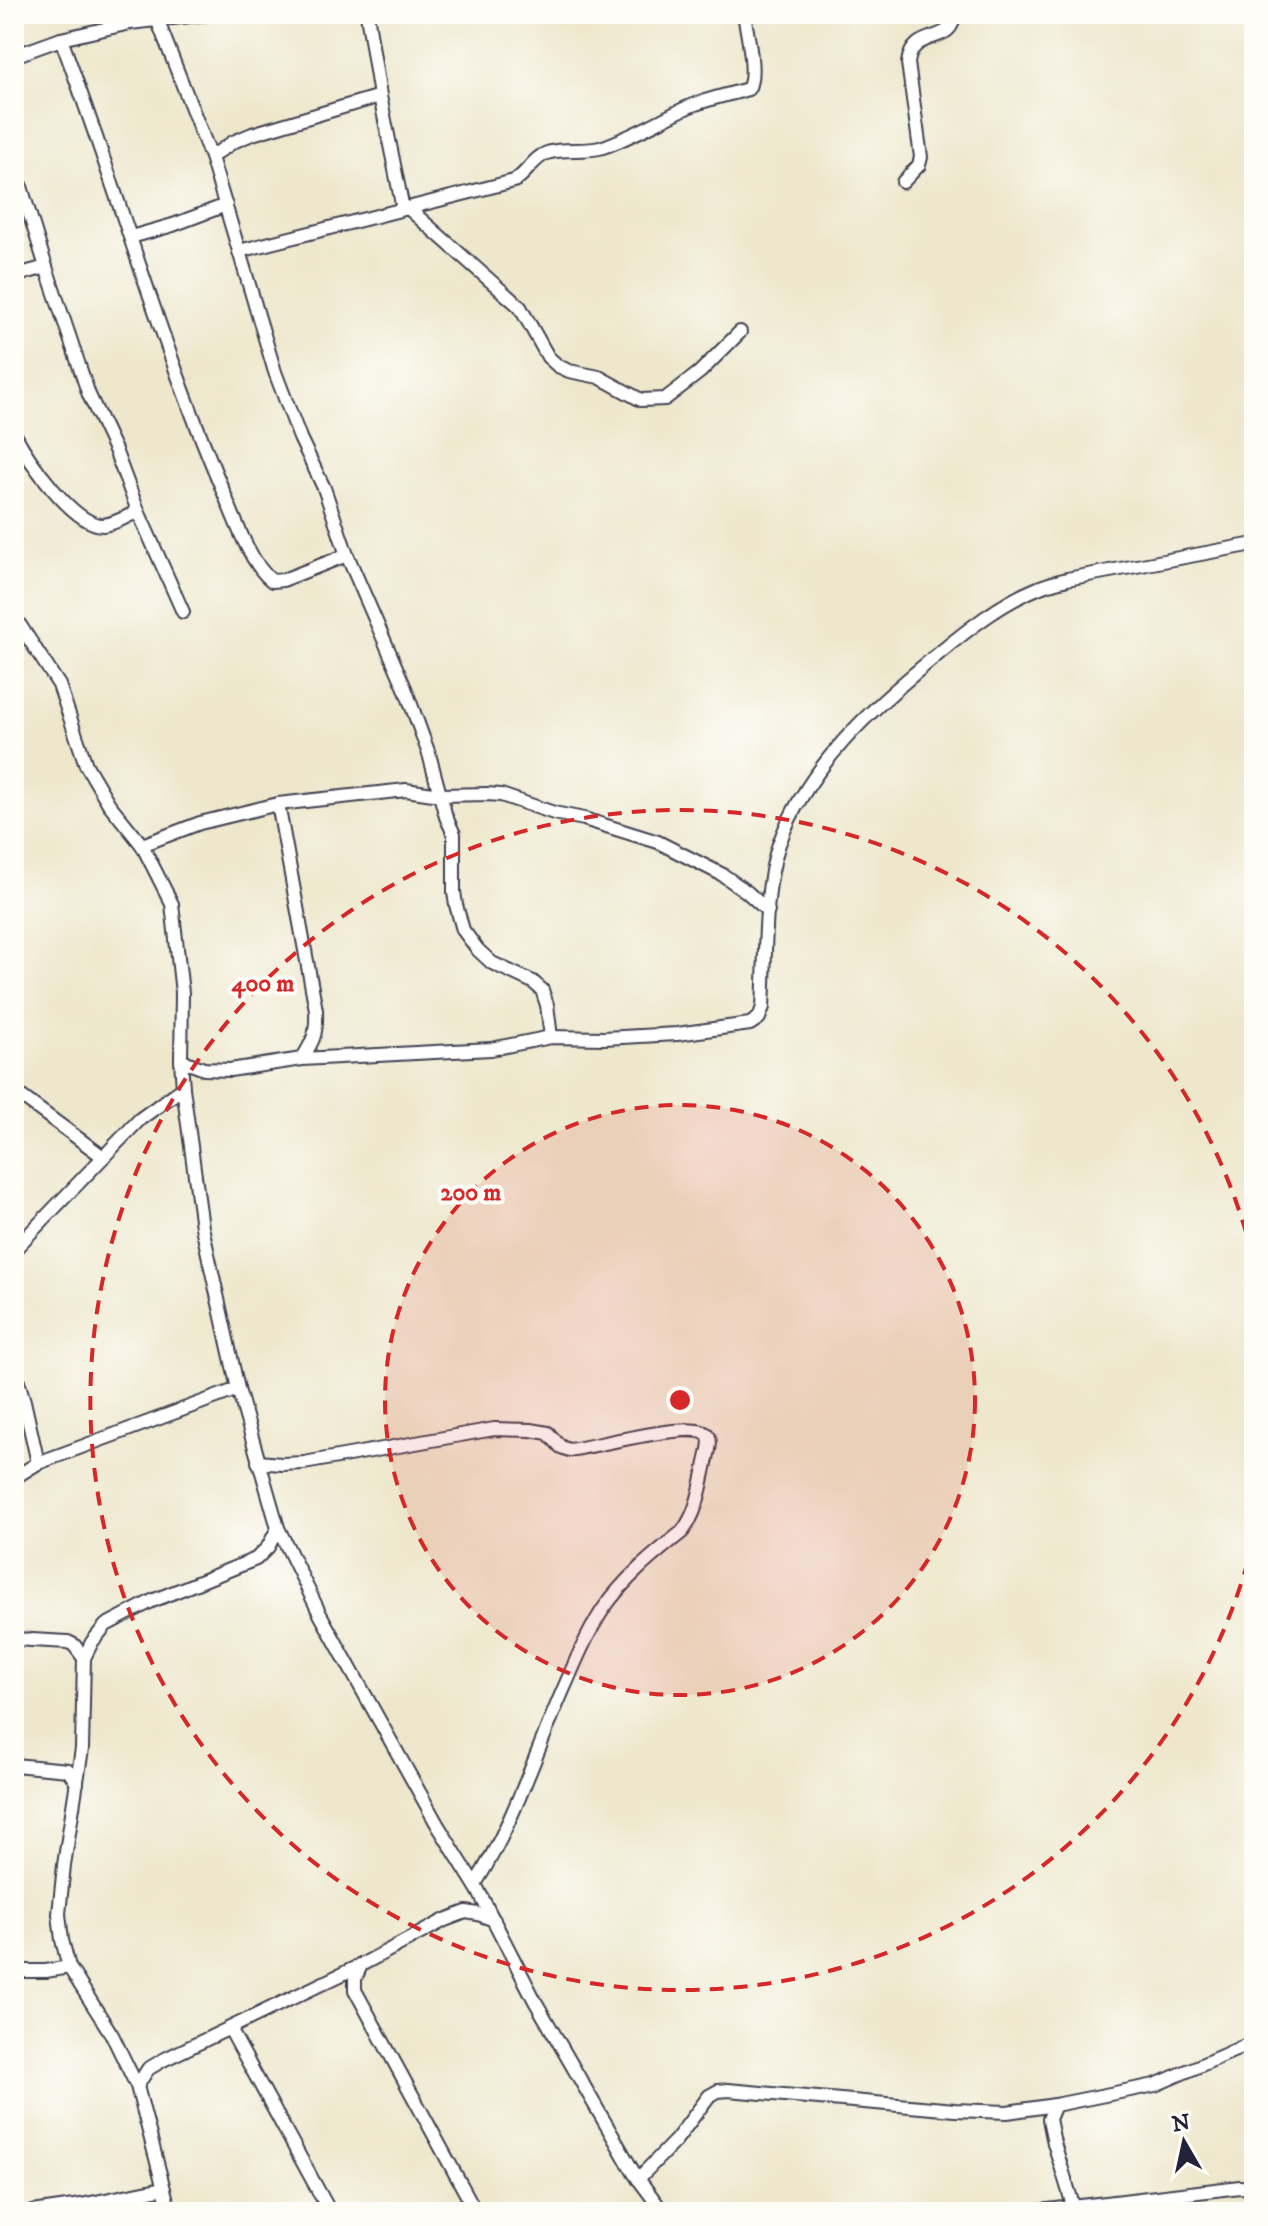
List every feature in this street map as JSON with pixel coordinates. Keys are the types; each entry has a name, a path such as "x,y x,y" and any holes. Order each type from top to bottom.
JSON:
{"street":[{"path":"14,56 61,39 156,17 207,14"},
{"path":"367,14 380,96 406,208 520,307 548,357 558,366 599,377 641,400 665,399 700,372 740,332"},
{"path":"239,251 514,181 544,154 584,151 603,146 688,107 748,89 752,74 744,14"},
{"path":"903,182 919,165 921,157 908,63 910,52 921,41 949,30 954,24 954,14"},
{"path":"156,17 211,157 275,372 300,438 324,488 347,555 405,688 429,754 454,834 454,892 463,930 492,963 533,982 542,990 551,1037"},
{"path":"61,39 204,447 242,536 264,575 272,581 283,580 347,555"},
{"path":"211,157 252,134 380,96"},
{"path":"14,164 16,183 89,395 183,612"},
{"path":"131,237 226,205"},
{"path":"14,276 46,267"},
{"path":"14,433 40,476 68,505 91,522 101,525 112,523 138,511"},
{"path":"181,1060 215,1070 302,1059 491,1049 551,1037 677,1034 750,1024 759,1018 763,1007 771,881 780,843 799,803 821,770 856,728 912,675 962,634 996,610 1036,588 1067,579 1254,544"},
{"path":"14,616 59,685 86,765 109,804 142,845 172,904 182,993 183,1088 202,1227 238,1389 278,1528 320,1614 437,1824 476,1887 535,2001 638,2179 663,2212"},
{"path":"142,845 200,823 278,804 406,790 440,795 501,795 658,842 723,875 768,911"},
{"path":"278,804 316,1010 314,1039 302,1059"},
{"path":"14,1250 140,1119 183,1088"},
{"path":"14,1091 102,1156"},
{"path":"14,1368 38,1463"},
{"path":"14,1478 38,1463 238,1389"},
{"path":"258,1462 304,1463 494,1429 516,1428 548,1433 561,1447 569,1450 641,1435 694,1430 709,1435 695,1511 682,1532 634,1571 585,1639 506,1829 466,1912"},
{"path":"170,2212 137,2086 112,2035 69,1967 62,1940 59,1914 64,1865 82,1749 84,1658 106,1625 152,1601 256,1559 268,1547 278,1528"},
{"path":"14,1639 68,1642 84,1658"},
{"path":"14,1765 68,1770 77,1783"},
{"path":"137,2086 148,2069 361,1965 445,1920 466,1912 494,1920"},
{"path":"361,1965 355,1979 355,1990 476,2212"},
{"path":"14,1971 69,1967"},
{"path":"230,2029 330,2212"},
{"path":"638,2179 676,2140 709,2096 718,2091 1007,2112 1155,2085 1254,2042"},
{"path":"128,2065 148,2069"},
{"path":"1055,2105 1049,2119 1074,2209"},
{"path":"1031,2212 1240,2187 1254,2188"},
{"path":"33,2212 163,2188"}]}
